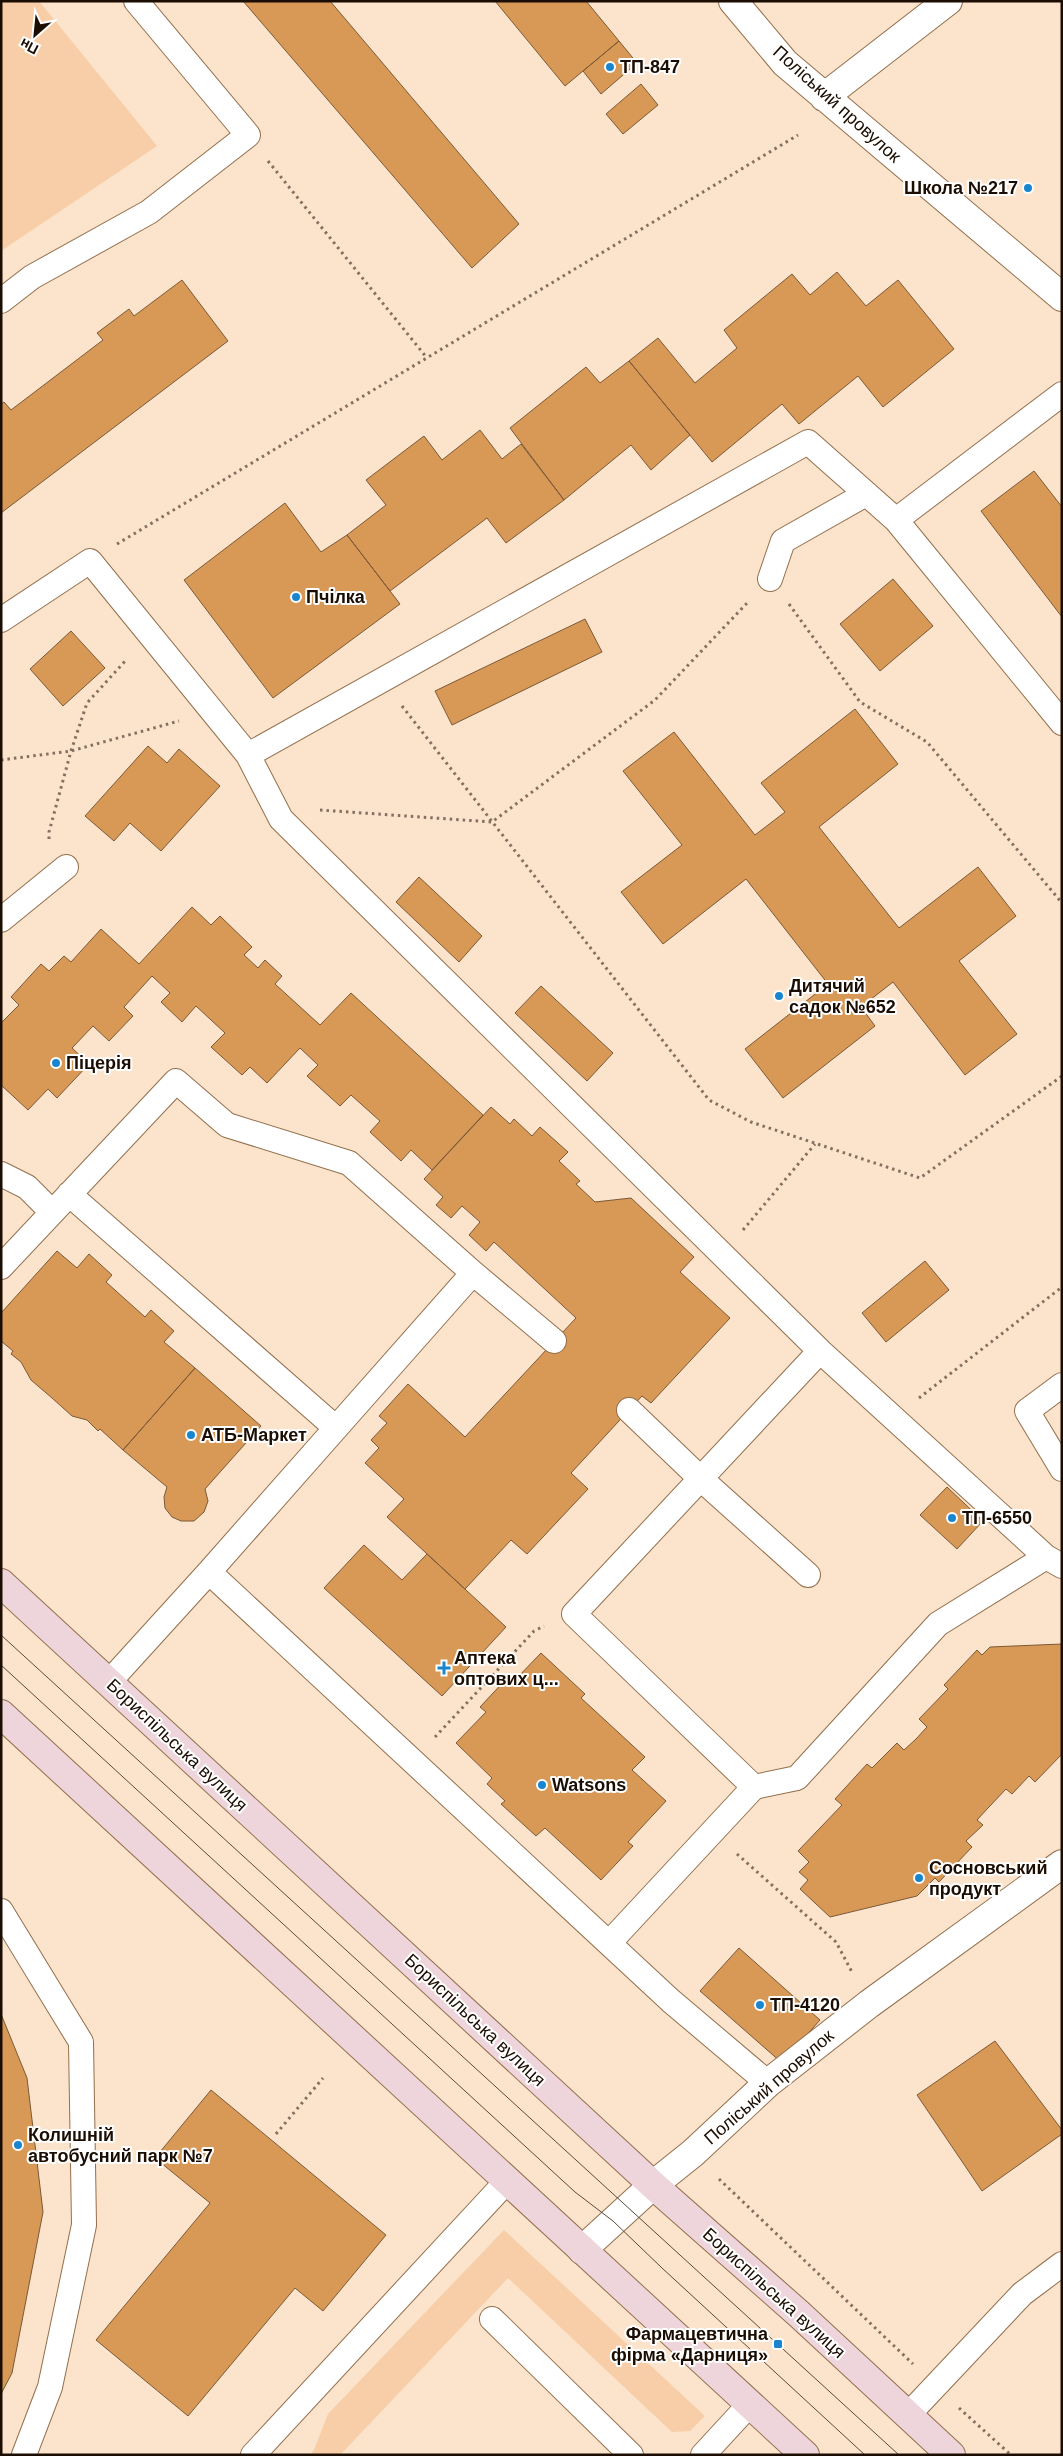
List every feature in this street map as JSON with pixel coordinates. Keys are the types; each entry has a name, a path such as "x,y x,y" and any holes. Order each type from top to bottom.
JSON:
{"main road":[{"name":"Бориспільська вулиця","path":"1,1582 653,2185 799,2314 950,2455"},
{"path":"1,1714 805,2455"}],"street":[{"name":"Поліський провулок","path":"733,1 785,63 1062,298"},
{"path":"824,97 948,1"},
{"name":"Поліський провулок","path":"582,2250 653,2185 693,2154 768,2083 869,2004 1062,1864"}],"lane":[{"path":"1,301 32,277 149,212 248,135 136,1"},
{"path":"896,520 1062,394"},
{"path":"248,755 808,442 896,520 1062,723"},
{"path":"770,579 783,541 866,494"},
{"path":"1,620 90,561 248,755 281,819 820,1351 1054,1561 938,1624 797,1778 754,1787 609,1943"},
{"path":"1,920 58,873"},
{"path":"1,1267 176,1081 227,1125 349,1163 472,1273 554,1341"},
{"path":"1,1174 27,1187 52,1212"},
{"path":"68,1194 336,1428"},
{"path":"109,1682 210,1572 472,1273"},
{"path":"754,1787 574,1614 820,1351"},
{"path":"1062,1385 1027,1411 1062,1469"},
{"path":"629,1410 701,1479 808,1575"},
{"path":"210,1572 671,2001 768,2083"},
{"path":"1,1911 81,2042 84,2226 50,2387 24,2455"},
{"path":"253,2455 507,2181"},
{"path":"908,2415 1022,2294 1062,2264"},
{"path":"492,2319 631,2455"},
{"path":"703,2455 750,2404"}],"path":[{"path":"248,135 427,358"},
{"path":"90,561 798,135"},
{"path":"314,810 492,822 655,700 770,579 860,702 927,742 1062,903"},
{"path":"58,873 49,832 71,752 87,703 149,634"},
{"path":"382,680 709,1100 751,1122 920,1178 1062,1076"},
{"path":"1,760 71,752 213,712"},
{"path":"722,1254 815,1144"},
{"path":"893,1418 1062,1287"},
{"path":"412,1761 534,1631 574,1614"},
{"path":"712,1832 836,1942 869,2004"},
{"path":"276,2134 323,2078"},
{"path":"719,2178 1010,2455"}],"shaded area":[{"path":"1,1 39,1 157,146 1,251"},
{"path":"504,2230 705,2416 690,2431 672,2432 508,2278 340,2455 310,2455 314,2450 328,2414"}],"building":[{"path":"243,1 330,1 519,224 472,268"},
{"path":"495,1 586,1 619,41 565,86"},
{"name":"ТП-847","path":"619,41 637,63 601,94 583,71"},
{"path":"641,84 658,105 623,134 606,114"},
{"path":"837,272 866,306 898,280 954,349 883,407 858,376 799,424 782,404 712,462 629,361 658,338 695,383 737,348 724,330 792,274 810,295"},
{"path":"182,280 228,341 1,513 1,404 4,402 11,410 103,340 97,333 129,309 134,316"},
{"path":"629,361 690,435 651,470 631,445 564,500 510,428 586,367 600,383"},
{"path":"480,430 502,459 521,444 564,500 506,543 487,518 390,591 347,535 386,505 366,480 424,436 442,460"},
{"path":"1034,471 1062,507 1062,617 981,511"},
{"name":"Пчілка","path":"285,503 321,552 347,535 400,604 273,698 184,580"},
{"path":"893,579 933,626 880,671 840,624"},
{"path":"585,619 602,652 452,725 435,691"},
{"path":"71,631 105,668 63,706 30,669"},
{"path":"855,709 898,764 819,827 899,928 978,867 1016,916 959,961 1017,1034 965,1075 893,982 861,1007 875,1026 783,1098 745,1049 828,984 746,879 663,944 621,892 682,845 623,771 674,732 755,835 785,812 761,783"},
{"path":"148,746 167,763 179,749 220,786 161,851 130,823 114,841 85,816"},
{"path":"419,877 482,936 459,962 396,902"},
{"path":"192,907 211,925 220,916 252,947 244,955 258,968 265,960 282,976 275,984 320,1025 351,993 483,1115 432,1170 411,1150 401,1161 370,1132 380,1121 351,1095 340,1106 307,1076 318,1065 300,1048 267,1083 250,1067 242,1075 211,1047 225,1033 196,1006 182,1022 161,1002 170,993 152,976 124,1007 133,1016 109,1041 93,1026 72,1048 89,1064 57,1098 48,1089 28,1110 1,1085 1,1023 19,1005 11,997 41,964 49,971 64,956 71,962 101,929 139,964"},
{"path":"541,986 613,1053 587,1081 515,1013"},
{"path":"491,1107 510,1124 514,1119 532,1136 540,1127 568,1152 559,1161 580,1181 576,1184 595,1202 631,1198 694,1257 680,1272 730,1318 651,1403 642,1396 571,1473 588,1489 527,1554 511,1540 465,1589 387,1517 404,1499 365,1463 379,1448 371,1440 387,1423 379,1416 408,1384 465,1437 576,1318 494,1242 486,1251 469,1235 480,1222 462,1206 451,1218 436,1205 443,1197 424,1179"},
{"path":"57,1251 77,1268 89,1254 112,1275 106,1282 145,1317 151,1310 174,1331 164,1342 195,1368 123,1450 87,1420 72,1416 31,1380 21,1362 11,1354 13,1351 1,1341 1,1313"},
{"path":"925,1261 949,1290 886,1342 862,1313"},
{"path":"195,1368 261,1426 205,1489 208,1501 204,1512 194,1521 181,1521 172,1517 165,1508 164,1497 167,1487 123,1450"},
{"name":"ТП-6550","path":"947,1487 983,1521 957,1549 920,1515"},
{"path":"364,1545 402,1580 427,1554 506,1627 442,1696 324,1588"},
{"path":"1062,1644 1062,1754 1035,1782 1029,1776 1012,1794 1006,1789 977,1820 983,1825 966,1841 972,1847 939,1882 935,1878 917,1896 830,1917 800,1889 808,1880 799,1872 809,1862 798,1851 842,1805 835,1799 867,1764 872,1768 897,1743 904,1750 916,1739 927,1727 919,1719 948,1689 944,1685 977,1650 982,1655 990,1647"},
{"path":"541,1653 585,1694 581,1698 645,1757 632,1770 666,1801 628,1842 633,1846 601,1880 545,1828 536,1836 501,1804 505,1801 487,1784 492,1778 456,1743 486,1712 480,1707 509,1676 514,1681"},
{"name":"ТП-4120","path":"739,1948 820,2020 782,2063 700,1991"},
{"name":"Колишній автобусний парк №7","path":"1,2014 27,2078 43,2212 12,2373 1,2394"},
{"path":"995,2041 1062,2130 1062,2134 982,2191 917,2095"},
{"path":"211,2090 386,2235 323,2311 295,2288 188,2416 96,2340 210,2203 155,2158"}],"tram line":[{"path":"1,1635 899,2455"},
{"path":"1,1665 575,2192 613,2221 865,2455"}],"place":[{"name":"ТП-847","path":"610,67"},
{"name":"Школа №217","path":"1028,188"},
{"name":"Пчілка","path":"296,597"},
{"name":"Дитячий садок №652","path":"779,996"},
{"name":"Піцерія","path":"56,1063"},
{"name":"АТБ-Маркет","path":"191,1435"},
{"name":"ТП-6550","path":"952,1518"},
{"name":"Аптека оптових ц...","path":"444,1668"},
{"name":"Watsons","path":"542,1785"},
{"name":"Сосновський продукт","path":"919,1878"},
{"name":"ТП-4120","path":"760,2005"},
{"name":"Колишній автобусний парк №7","path":"18,2145"},
{"name":"Фармацевтична фірма «Дарниця»","path":"778,2344"}]}
